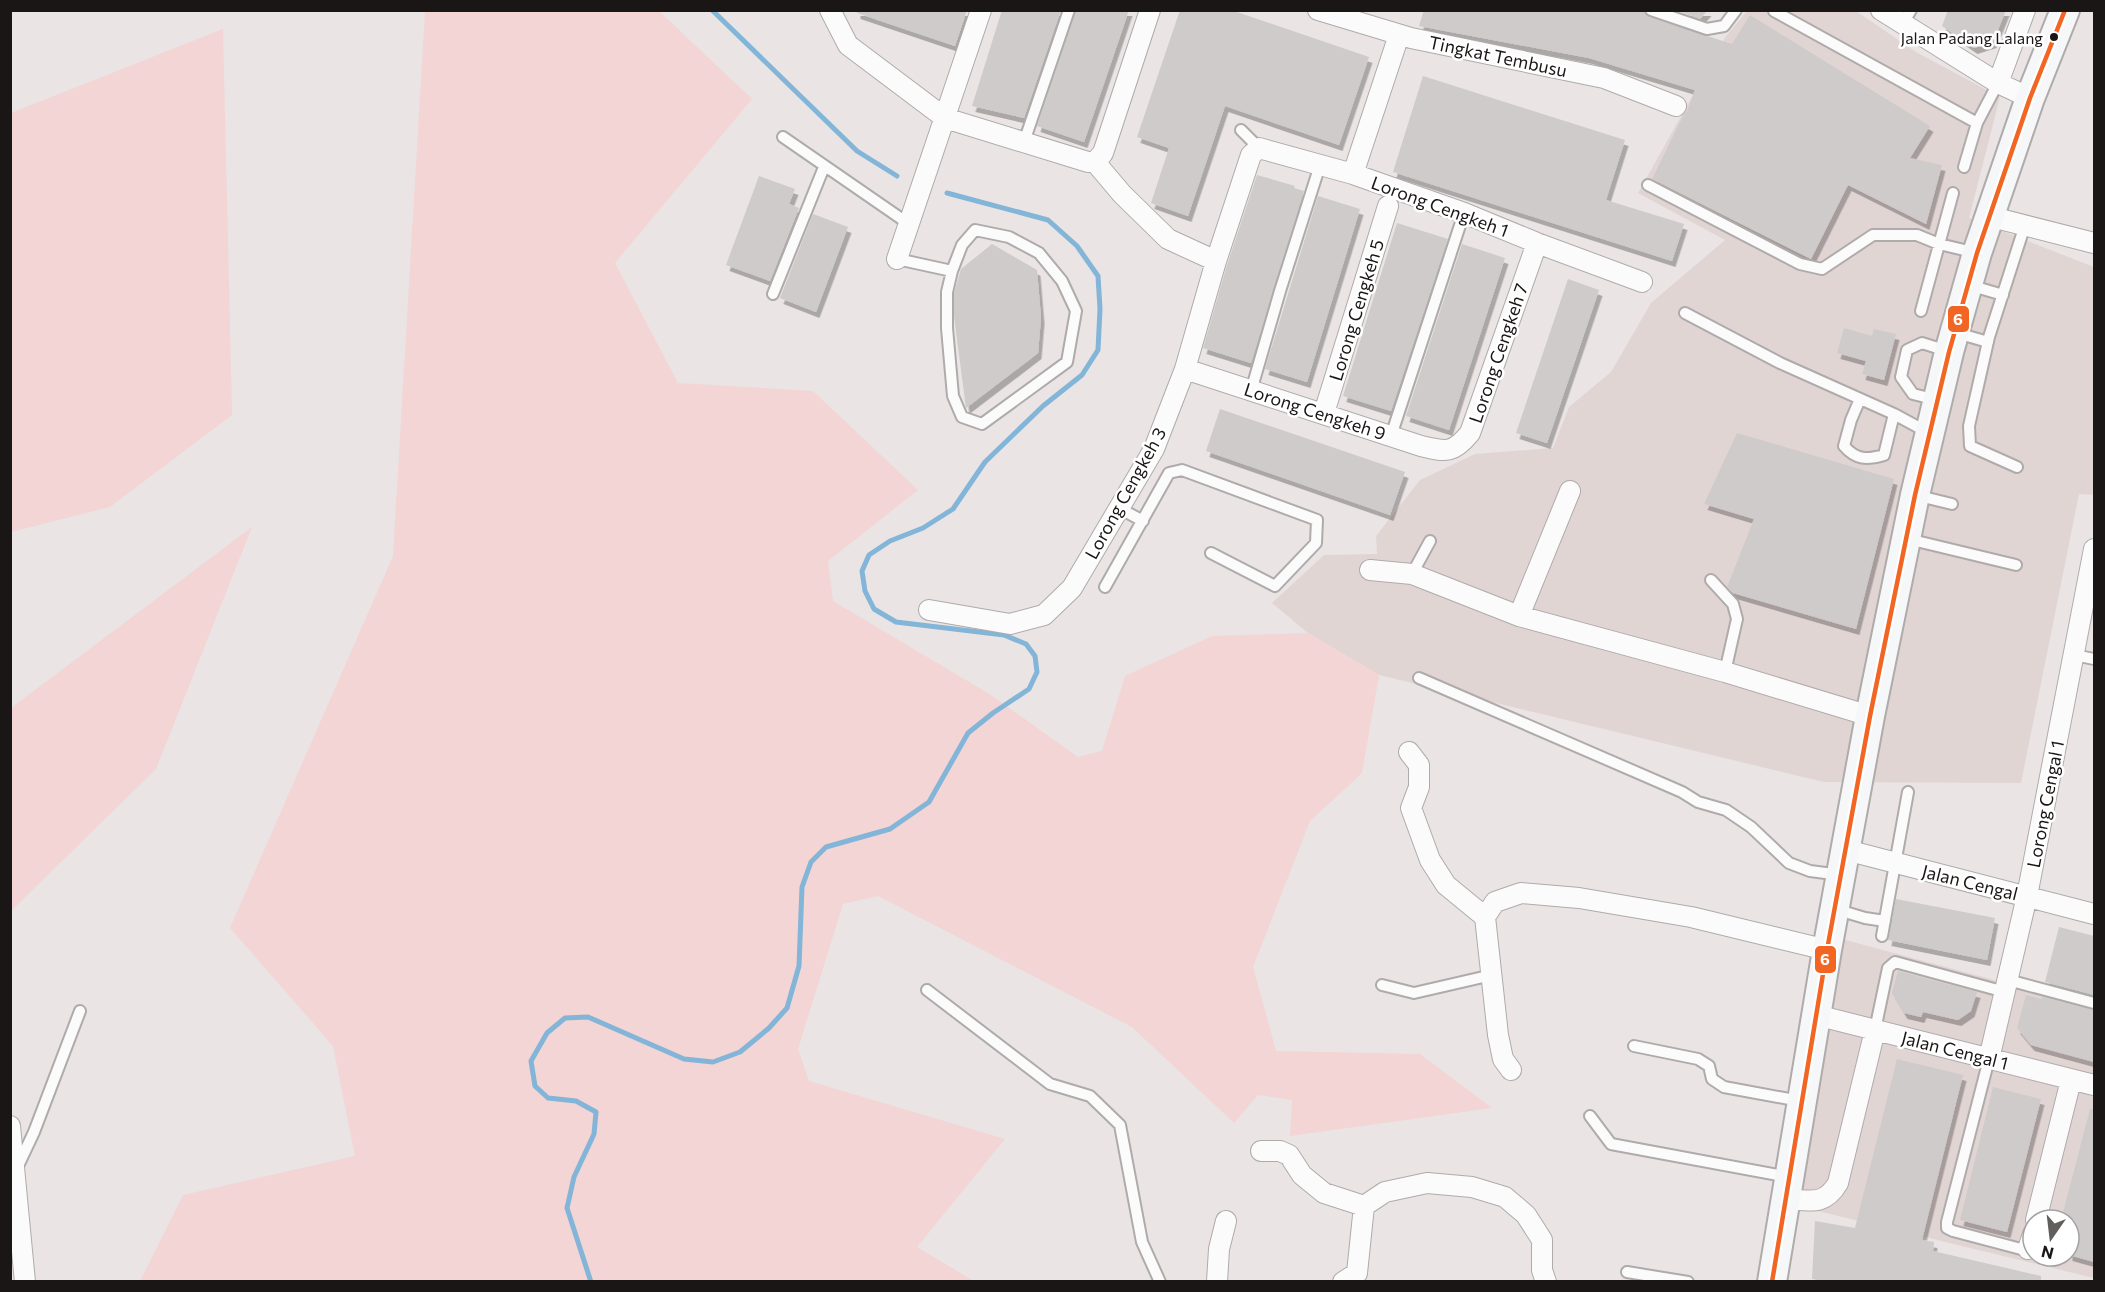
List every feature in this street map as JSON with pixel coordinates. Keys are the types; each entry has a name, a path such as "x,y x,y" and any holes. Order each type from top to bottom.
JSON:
{"main road":[{"path":"1772,1281 1834,909 1905,538 1929,433 1988,216 2030,98 2065,10"}],"street":[{"path":"830,10 848,45 945,118 1088,162 1095,162 1103,153 1150,10"},
{"path":"897,259 981,10"},
{"name":"Tingkat Tembusu","path":"1318,10 1399,35 1605,78 1676,106"},
{"path":"1881,10 1907,18 1998,83 2030,98"},
{"path":"1998,83 2025,10"},
{"path":"1353,174 1399,35"},
{"name":"Lorong Cengkeh 1","path":"1259,148 1353,174 1464,213 1642,282"},
{"name":"Lorong Cengkeh 3","path":"929,610 1010,624 1044,615 1072,588 1154,449 1185,369 1216,261 1251,155 1259,148"},
{"path":"1095,162 1122,194 1168,239 1216,261"},
{"name":"Lorong Cengkeh 5","path":"1324,413 1388,206"},
{"path":"1988,216 2094,243"},
{"name":"Lorong Cengkeh 7","path":"1444,452 1456,447 1470,432 1537,243"},
{"name":"Lorong Cengkeh 9","path":"1185,369 1444,452"},
{"path":"1519,615 1570,491"},
{"name":"Lorong Cengal 1","path":"1989,1059 2027,896 2094,549"},
{"path":"1370,570 1412,574 1519,615 1725,672 1870,716"},
{"path":"1409,752 1419,765 1419,788 1411,808 1430,860 1446,885 1485,917"},
{"name":"Jalan Cengal","path":"1844,862 1896,863 2094,914"},
{"path":"1510,1070 1503,1059 1485,917 1495,902 1521,893 1579,898 1691,917 1827,950"},
{"name":"Jalan Cengal 1","path":"1816,1015 2094,1085"},
{"path":"1787,1188 1823,1199 1831,1195 1838,1183 1875,1030"},
{"path":"2039,1208 2071,1080"},
{"path":"10,1126 15,1171 16,1257 25,1281"},
{"path":"1261,1151 1280,1151 1289,1155 1302,1175 1324,1193 1364,1206"},
{"path":"1364,1206 1385,1192 1427,1183 1472,1187 1505,1197 1526,1215 1542,1240 1542,1270 1546,1281"},
{"path":"1343,1281 1357,1273 1364,1206"},
{"path":"1217,1281 1219,1249 1226,1221"}],"lane":[{"path":"1024,142 1069,10"},
{"path":"1651,10 1707,29 1724,26 1736,10"},
{"path":"1774,11 1977,123"},
{"path":"1964,167 1977,123 1998,83"},
{"name":"Lorong Cengkeh 1","path":"1241,130 1259,148"},
{"path":"783,137 909,224"},
{"path":"1251,391 1320,165"},
{"path":"773,294 824,167"},
{"path":"1648,185 1800,264 1822,269 1873,234 1917,235 1977,253"},
{"path":"1921,311 1953,193"},
{"path":"1391,436 1464,213"},
{"path":"2016,467 1970,446 1969,426 1988,342 2025,225"},
{"path":"975,230 1009,237 1039,253 1062,281 1076,311 1067,362 982,424 962,417 953,396 947,328 947,292 951,271 962,245 975,230"},
{"path":"897,259 951,271"},
{"path":"1968,285 2003,295"},
{"path":"1685,313 1780,363 1894,414 1929,433"},
{"path":"1938,400 1913,394 1901,377 1907,350 1923,343 1988,342"},
{"path":"1860,399 1844,446 1852,456 1869,459 1884,455 1894,414"},
{"path":"1105,587 1169,473 1182,470 1317,520 1316,543 1275,586 1211,553"},
{"path":"1915,495 1952,504"},
{"path":"1119,508 1143,521"},
{"path":"1905,538 2016,566"},
{"path":"1412,574 1430,541"},
{"path":"1712,580 1733,604 1737,619 1725,672"},
{"path":"2074,655 2094,659"},
{"path":"1419,678 1682,792 1698,802 1726,810 1751,827 1789,863 1810,870 1844,862"},
{"path":"1882,936 1908,792"},
{"path":"1834,909 1885,921"},
{"path":"1875,1030 1888,968 1895,962 2094,1003"},
{"path":"1382,985 1414,993 1492,975"},
{"path":"927,990 1050,1084 1090,1096 1120,1125 1142,1242 1160,1281"},
{"path":"15,1171 34,1132 80,1011"},
{"path":"1634,1046 1698,1059 1709,1066 1712,1079 1724,1087 1802,1101"},
{"path":"1989,1059 1947,1228 2021,1249"},
{"path":"1590,1116 1611,1144 1787,1188"},
{"path":"1627,1272 1688,1281"}],"shaded area":[{"path":"425,11 659,11 752,99 615,263 678,383 813,391 918,490 828,561 833,601 991,695 1078,757 1102,751 1125,676 1212,636 1308,633 1379,675 1362,773 1310,821 1253,967 1276,1051 1420,1054 1492,1108 1290,1136 1292,1100 1258,1095 1234,1123 1132,1027 878,896 843,904 798,1049 809,1081 1005,1139 917,1247 971,1281 140,1281 183,1195 355,1156 333,1046 230,928 393,556"},
{"path":"1747,11 1856,11 1916,52 2000,97 1969,218 2094,267 2094,495 2079,494 2021,783 1824,782 1379,675 1308,633 1272,603 1324,555 1377,554 1376,536 1420,480 1475,454 1553,448 1569,407 1611,372 1651,303 1725,240 1638,193 1726,36"},
{"path":"223,29 232,415 110,507 11,532 11,113"},
{"path":"252,527 156,769 11,911 11,708"},
{"path":"1842,939 2094,1007 2094,1278 2053,1268 2081,1268 2081,1208 2021,1208 2021,1260 1793,1205"}],"building":[{"path":"857,10 967,10 955,46 857,13"},
{"path":"1002,10 1061,10 1024,118 972,106"},
{"path":"1076,10 1129,10 1084,142 1037,126"},
{"path":"1180,10 1231,10 1369,57 1339,145 1225,106 1188,216 1151,203 1169,148 1137,137"},
{"path":"1424,10 1644,10 1649,17 1732,44 1750,15 1930,126 1910,158 1942,165 1926,224 1848,185 1811,259 1652,179 1687,111 1695,90 1589,58 1419,26"},
{"path":"1676,10 1708,10 1700,19"},
{"path":"1948,10 2006,10 1993,42 1974,48 1942,26"},
{"path":"1423,76 1625,140 1606,200 1684,224 1672,261 1393,172"},
{"path":"1257,175 1295,186 1294,188 1304,191 1251,363 1203,348 1227,265"},
{"path":"759,176 795,189 789,204 799,208 770,281 726,265"},
{"path":"1318,196 1360,209 1307,382 1265,369"},
{"path":"813,214 848,227 816,312 780,298"},
{"path":"1397,223 1448,239 1391,411 1343,396"},
{"path":"992,244 1037,270 1041,318 1038,353 966,408 954,316 954,293 961,269"},
{"path":"1462,244 1505,258 1449,430 1406,416"},
{"path":"1568,279 1599,290 1547,443 1516,433"},
{"path":"1844,328 1872,336 1874,329 1896,334 1884,380 1862,374 1866,361 1837,353"},
{"path":"1220,409 1405,472 1390,515 1206,451"},
{"path":"1737,433 1894,479 1856,629 1733,593 1727,587 1754,519 1704,504"},
{"path":"1896,899 1995,918 1987,960 1888,940"},
{"path":"2059,927 2094,936 2094,995 2045,982"},
{"path":"1898,971 1977,992 1971,1011 1958,1020 1923,1012 1921,1017 1904,1013 1892,993"},
{"path":"2026,995 2094,1010 2094,1062 2031,1045 2017,1028"},
{"path":"1897,1059 1963,1075 1922,1240 1934,1242 1933,1251 2041,1276 2041,1281 1830,1281 1812,1279 1815,1221 1855,1228"},
{"path":"1993,1087 2041,1099 2007,1232 1960,1220"},
{"path":"2090,1109 2094,1109 2094,1262 2081,1258 2081,1208 2064,1208"}],"waterway":[{"path":"712,10 857,151 897,176"},
{"path":"591,1282 567,1208 574,1177 594,1134 596,1112 576,1101 548,1098 535,1086 531,1061 547,1033 565,1018 588,1017 684,1059 713,1062 740,1052 769,1028 787,1008 799,966 802,887 811,862 826,847 890,829 929,802 968,733 1029,689 1037,672 1035,656 1026,644 1004,635 896,622 874,609 865,591 862,571 869,555 890,541 923,528 953,509 985,462 1043,406 1082,375 1098,350 1100,309 1098,276 1077,246 1048,220 947,193"}],"transit line":[{"name":"6","path":"1772,1282 1827,950 1870,716 1915,495 1949,352 1977,253 2030,98 2065,10"}],"place":[{"name":"Jalan Padang Lalang","path":"2054,37"}]}
